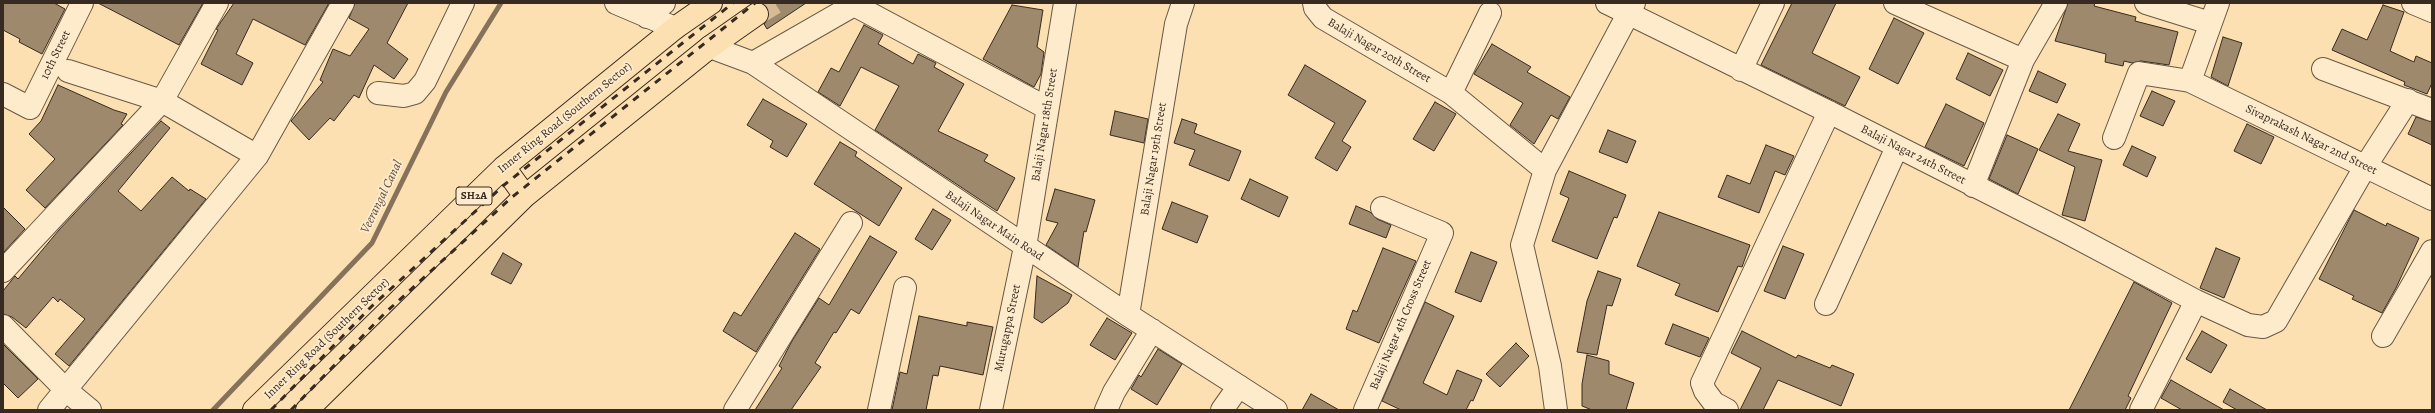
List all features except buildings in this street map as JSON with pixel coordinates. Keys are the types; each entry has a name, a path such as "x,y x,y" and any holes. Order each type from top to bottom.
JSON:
{"main road":[{"name":"Inner Ring Road (Southern Sector)","path":"254,410 504,167 675,28 711,3"},
{"name":"SH2A","path":"307,410 525,196 710,47 757,14"},
{"path":"504,167 525,196"}],"street":[{"path":"3,271 162,101 217,3"},
{"path":"49,410 67,391 256,156 343,3"},
{"path":"378,92 404,96 415,93 425,81 463,3"},
{"path":"631,8 664,3"},
{"name":"Balaji Nagar 18th Street","path":"1025,247 1065,3"},
{"name":"Balaji Nagar 19th Street","path":"1128,315 1176,24 1182,3"},
{"name":"Balaji Nagar 20th Street","path":"1314,3 1315,8 1323,18 1451,93 1546,170"},
{"name":"Balaji Nagar 24th Street","path":"1607,3 1632,9 1741,70 1829,112 2196,301 2248,325 2263,327 2276,321 2365,167 2408,100"},
{"path":"1741,70 1773,3"},
{"path":"1974,186 2023,60 2056,3"},
{"path":"2146,3 2210,23"},
{"path":"2190,82 2218,3"},
{"path":"2413,3 2432,11"},
{"name":"10th Street","path":"3,94 30,108 79,4"},
{"path":"753,63 858,4 1047,108"},
{"path":"1905,5 2023,60"},
{"path":"631,8 675,28"},
{"path":"1556,410 1550,366 1522,245 1546,170 1632,9"},
{"path":"1451,93 1490,13"},
{"name":"Balaji Nagar Main Road","path":"710,47 753,63 1025,247 1276,410"},
{"path":"2323,69 2432,110"},
{"path":"68,71 162,101 256,156"},
{"name":"Sivaprakash Nagar 2nd Street","path":"2114,138 2139,73 2190,82 2432,199"},
{"path":"1727,410 1714,403 1705,392 1702,383 1829,112"},
{"path":"1826,304 1897,147"},
{"name":"Balaji Nagar 4th Cross Street","path":"1365,410 1442,233 1382,208"},
{"path":"735,410 851,223"},
{"name":"Murugappa Street","path":"991,410 1025,247"},
{"path":"2383,336 2432,252"},
{"path":"879,410 905,288"},
{"path":"2141,410 2196,301"},
{"path":"3,326 67,391 90,410"},
{"path":"1106,410 1114,392 1152,330"},
{"path":"1222,410 1239,386"}],"waterway":[{"name":"Veerangal Canal","path":"213,410 372,243 446,92 501,3"}],"tunnel":[{"path":"757,14 775,3"}],"railway":[{"path":"271,410 371,307 504,185 733,3"},
{"path":"291,410 384,314 511,198 755,3"}]}
